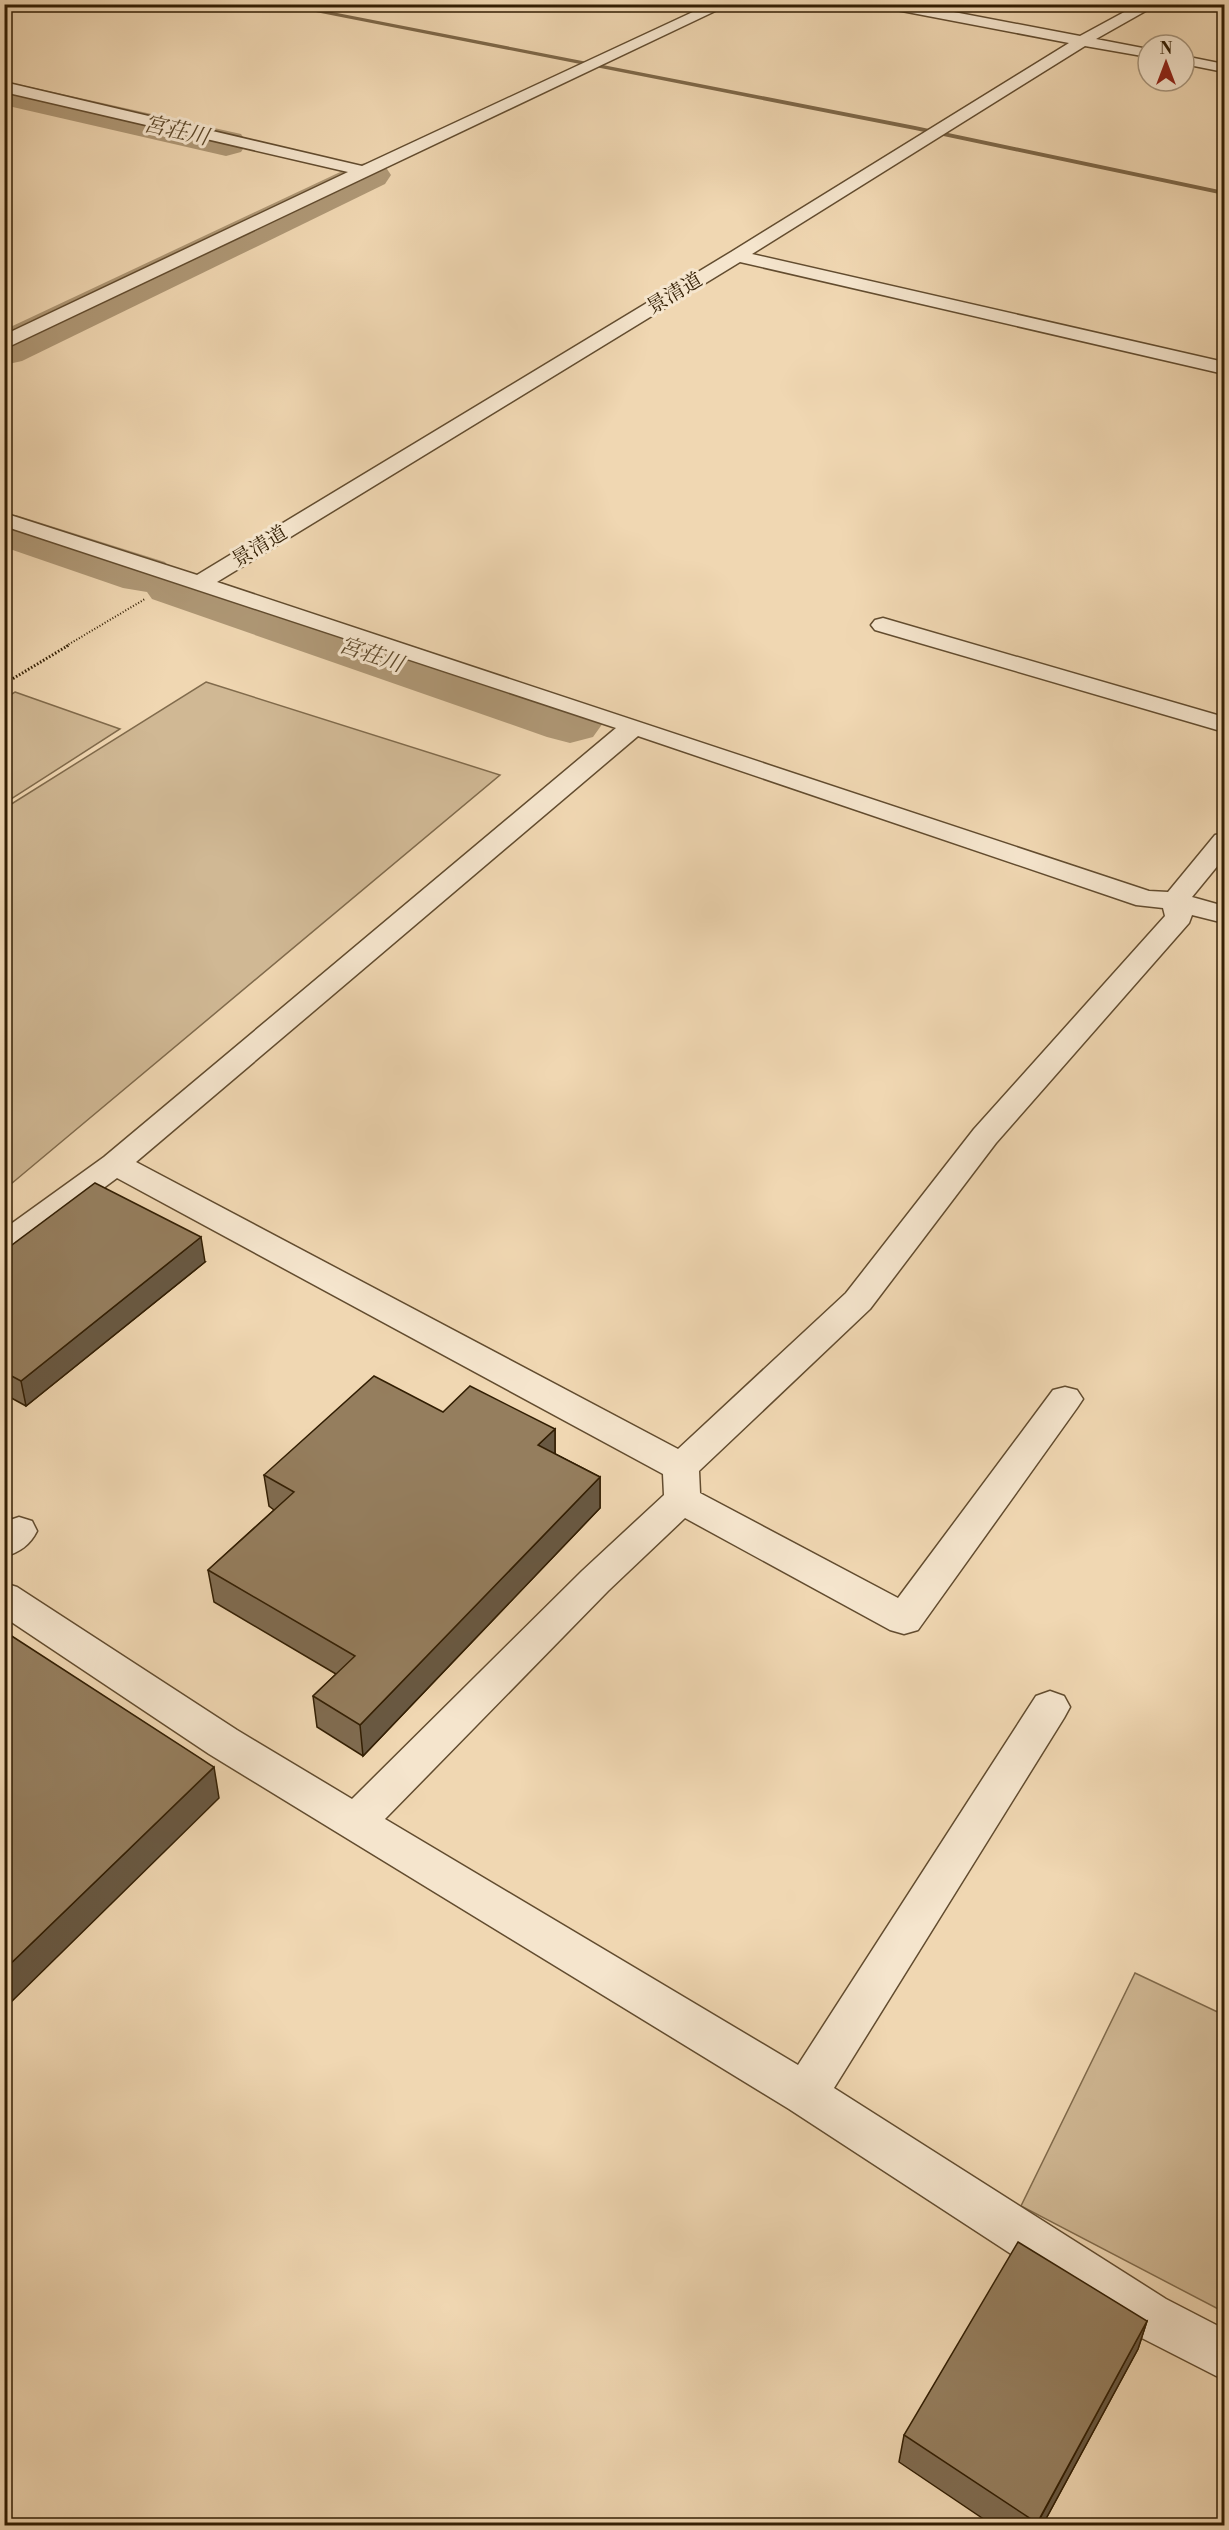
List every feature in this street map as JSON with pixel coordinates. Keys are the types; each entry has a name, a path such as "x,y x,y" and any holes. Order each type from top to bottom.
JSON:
{"street":[{"path":"4,343 364,171 723,4"},
{"path":"886,4 1136,51"},
{"name":"景清道","path":"188,580 737,256 1084,40 1151,4"},
{"path":"1196,62 1224,68"},
{"path":"4,87 364,171"},
{"path":"737,256 1224,368"},
{"path":"4,519 634,726 1146,899 1175,901 1224,915"},
{"path":"883,625 1224,725"},
{"path":"4,1245 115,1164 634,726"},
{"path":"1175,901 1224,842"},
{"path":"356,1822 595,1581 681,1483 858,1301 985,1136 1179,917 1175,901"},
{"path":"115,1164 681,1483 904,1619 1065,1399"},
{"path":"4,1597 224,1742 805,2094 1149,2316 1224,2355"},
{"path":"805,2094 1050,1707"}],"path":[{"path":"4,684 143,601 188,580"}],"shaded area":[{"path":"206,682 500,775 5,1189 5,808"},
{"path":"15,692 120,729 5,803 5,698"},
{"path":"1135,1973 1224,2015 1224,2312 1021,2206"}],"building":[{"path":"95,1183 201,1237 21,1381 4,1372 4,1251"},
{"path":"374,1376 443,1412 470,1386 555,1429 538,1445 600,1477 360,1725 313,1696 355,1656 208,1570 294,1492 264,1475"},
{"path":"4,1631 214,1767 4,1970"},
{"path":"1018,2242 1147,2321 1037,2523 904,2435"}],"waterway":[{"path":"278,4 915,128 1224,193"},
{"name":"宮荘川","path":"4,93 226,143"},
{"name":"宮荘川","path":"4,350 369,175"},
{"name":"宮荘川","path":"16,532 144,575"},
{"name":"宮荘川","path":"173,586 570,723"}]}
